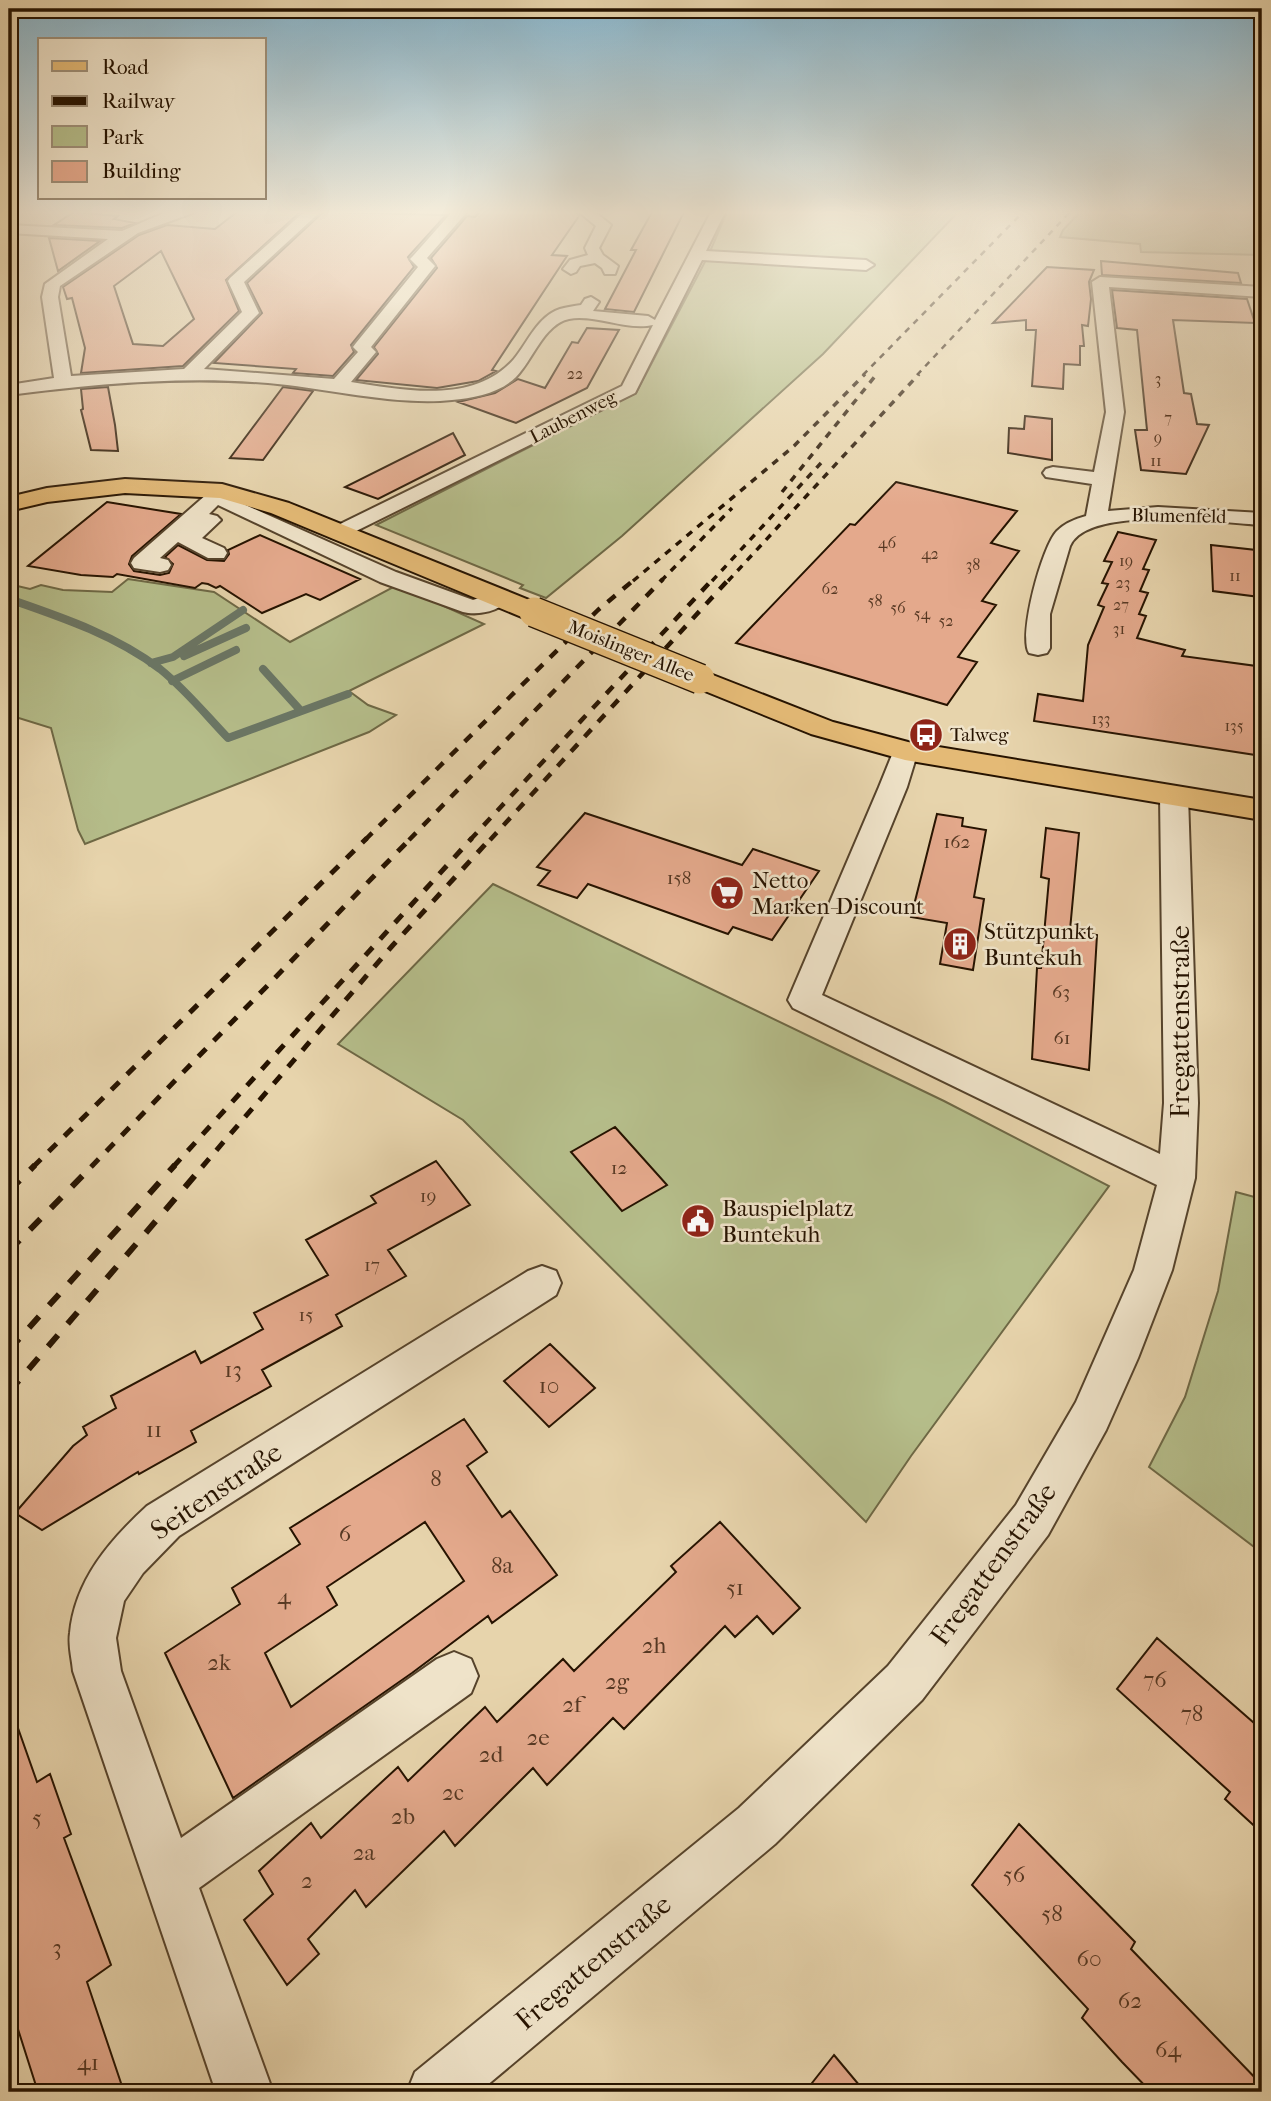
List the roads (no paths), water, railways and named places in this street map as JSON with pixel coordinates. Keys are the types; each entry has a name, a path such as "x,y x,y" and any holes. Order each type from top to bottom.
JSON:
{"main road":[{"name":"Moislinger Allee","path":"9,504 47,495 125,486 228,499 280,509 822,728 905,751 1262,810"}],"street":[{"path":"52,310 63,381"},
{"path":"190,374 251,313 250,310"},
{"path":"339,385 367,352 362,347 392,310"},
{"path":"9,390 63,381 190,374 267,377 421,397 458,394 487,387 510,374 550,321 564,313 578,310"},
{"name":"Laubenweg","path":"340,533 629,389 669,310"},
{"path":"1096,519 1115,412 1103,310"},
{"path":"564,313 648,321"},
{"path":"1053,473 1103,479"},
{"path":"216,552 187,539 211,519 228,499"},
{"path":"160,565 142,563 228,499"},
{"path":"228,499 388,577 471,607 499,598"},
{"name":"Blumenfeld","path":"1038,649 1034,625 1063,537 1076,526 1096,519 1128,514 1262,519"},
{"path":"905,751 893,787 804,1000 1177,1178"},
{"name":"Fregattenstraße","path":"435,2092 757,1826 905,1683 1032,1520 1091,1416 1153,1270 1177,1178 1181,1103 1174,796"},
{"name":"Seitenstraße","path":"244,2092 97,1671 93,1635 100,1598 127,1554 163,1521 542,1283"},
{"path":"168,1878 454,1676"}],"waterway":[{"path":"9,599 87,628 125,646 151,663"},
{"path":"151,663 173,657 243,610"},
{"path":"184,656 246,628"},
{"path":"173,681 236,650"},
{"path":"151,663 173,681"},
{"path":"263,669 301,711"},
{"path":"173,681 228,738 348,694"}],"railway":[{"path":"863,375 927,310"},
{"path":"917,375 978,310"},
{"path":"633,581 794,446 865,374"},
{"path":"728,581 919,374"},
{"path":"782,492 876,375"},
{"path":"712,581 821,463"},
{"path":"661,581 732,508"},
{"path":"365,840 598,610 635,579"},
{"path":"409,840 663,579"},
{"path":"470,840 713,579"},
{"path":"490,840 729,579"},
{"path":"33,1167 367,838"},
{"path":"91,1167 411,838"},
{"path":"173,1167 472,838"},
{"path":"202,1167 393,945 491,838"},
{"path":"9,1251 93,1165"},
{"path":"9,1350 175,1165"},
{"path":"9,1392 204,1165"},
{"path":"9,1191 33,1167"}],"place":[{"name":"Talweg","path":"926,735"},
{"name":"Netto Marken-Discount","path":"727,893"},
{"name":"Stützpunkt Buntekuh","path":"960,944"},
{"name":"Bauspielplatz Buntekuh","path":"698,1221"}]}
